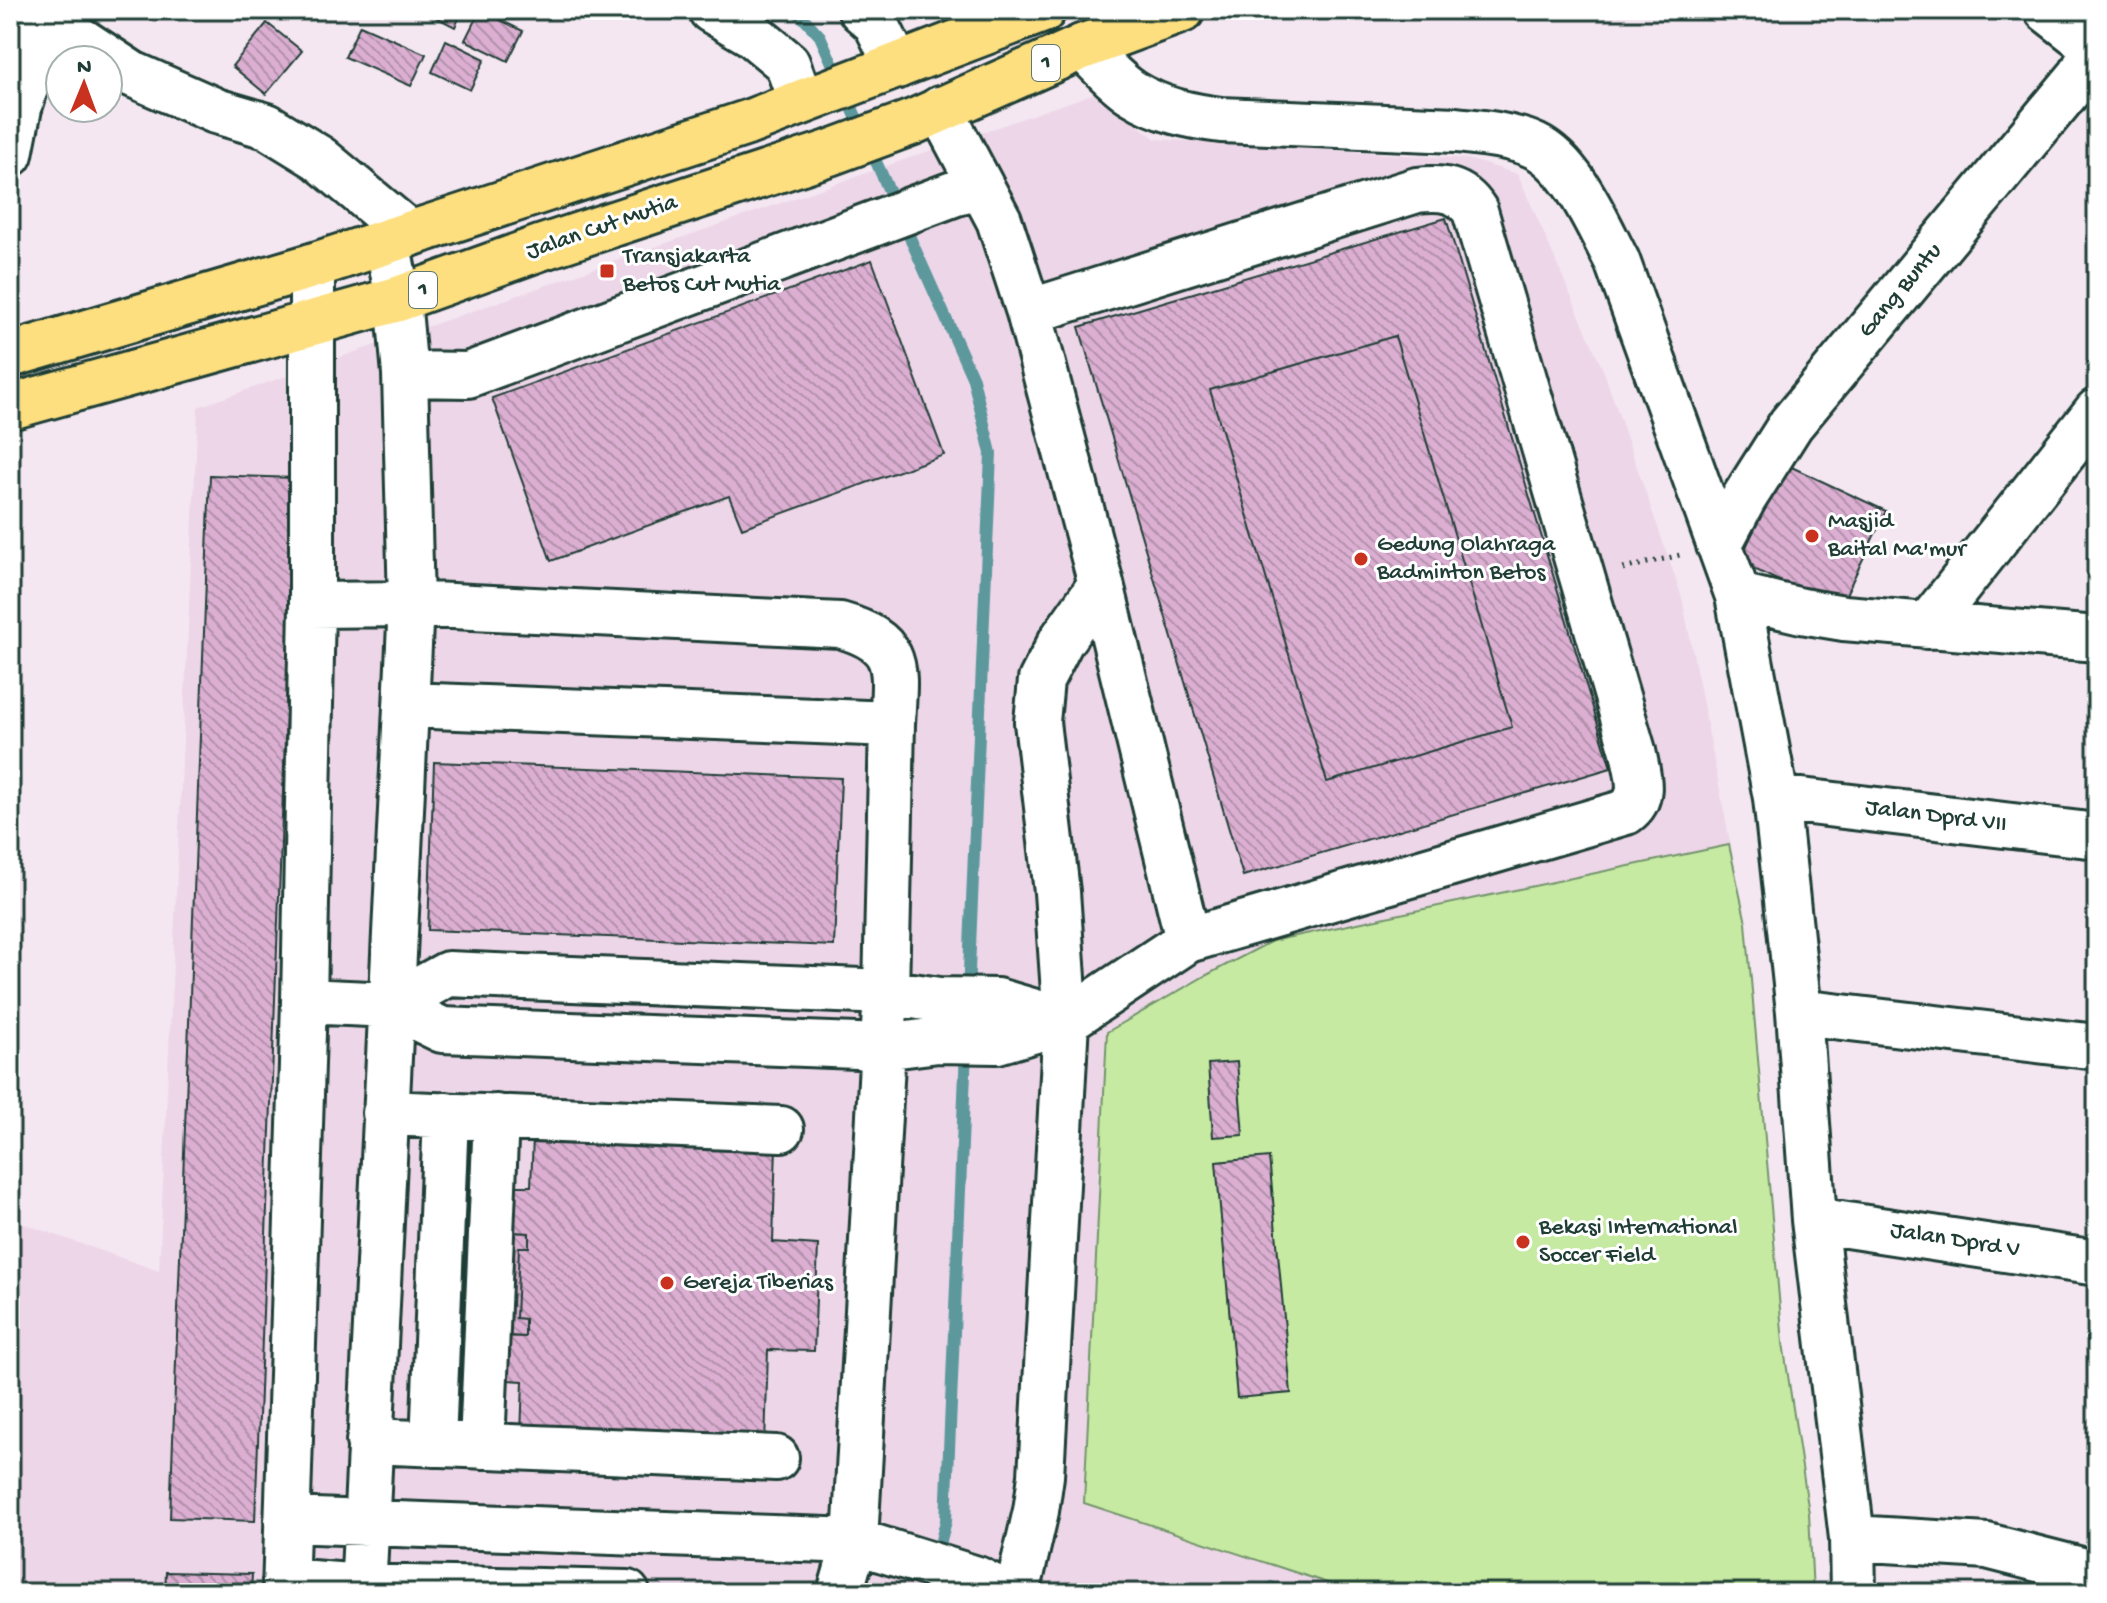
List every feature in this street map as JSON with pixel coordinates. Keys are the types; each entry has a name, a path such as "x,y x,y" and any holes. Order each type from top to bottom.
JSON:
{"highway":[{"name":"1","path":"10,355 312,266 747,123 1043,10"},
{"name":"Jalan Cut Mutia","path":"10,407 398,299 540,248 829,153 926,115 1082,47 1182,10"}],"street":[{"path":"711,10 752,34 787,63 801,102"},
{"path":"861,10 876,23 887,70"},
{"path":"2047,10 2096,48"},
{"path":"10,154 37,14 132,74 216,111 267,126 319,158 398,237 411,604 363,1590"},
{"path":"1082,47 1130,91 1168,110 1195,117 1456,130 1490,134 1536,147 1569,176 1617,261 1738,596 1776,798 1799,1012 1814,1220 1852,1538 1853,1593"},
{"name":"Gang Buntu","path":"1719,545 1744,498 1791,424 2081,75 2096,48"},
{"path":"926,115 980,184 999,220 1029,312 1101,584 1188,940"},
{"path":"405,374 468,375 980,184"},
{"path":"304,1001 391,1005 442,1030 883,1047 939,1020 1066,1021 1188,940 1626,812 1633,807 1639,792 1633,751 1475,211 1468,200 1458,194 1432,188 1417,190 1029,312"},
{"path":"312,266 312,605 304,1001 285,1587 627,1593"},
{"path":"1927,626 2097,411"},
{"path":"1017,1593 1041,1476 1066,1021 1057,892 1037,722 1041,680 1061,641 1101,584"},
{"path":"1738,596 1844,618 2097,639"},
{"path":"312,605 411,604 840,625 870,637 885,648 893,661 875,1548 840,1593"},
{"path":"407,705 892,724"},
{"name":"Jalan Dprd VII","path":"1776,798 2097,836"},
{"path":"391,1005 448,974 886,992 939,1020"},
{"path":"1799,1012 2097,1047"},
{"path":"385,1113 781,1129"},
{"path":"433,1444 446,1115"},
{"path":"482,1446 496,1117"},
{"name":"Jalan Dprd V","path":"1814,1220 2097,1263"},
{"path":"369,1441 776,1458"},
{"path":"287,1520 875,1548 991,1586"},
{"path":"1852,1538 1987,1546 2097,1574"}],"path":[{"path":"1583,579 1719,545"}],"shaded area":[{"path":"1095,93 1156,139 1468,159 1518,174 1604,372 1682,597 1746,923 1783,1343 1809,1513 1813,1593 10,1593 10,1219 159,1271 198,407"}],"green space":[{"name":"Bekasi International Soccer Field","path":"1729,845 1746,923 1783,1343 1809,1513 1813,1593 1358,1593 1084,1503 1107,1032 1272,941"}],"water":[{"path":"1271,1582 1304,1593 1259,1593"}],"building":[{"path":"422,10 463,10 455,27"},
{"path":"480,10 523,31 508,61 465,40"},
{"path":"267,23 302,51 266,94 232,66"},
{"path":"360,25 426,54 411,86 345,57"},
{"path":"446,40 485,59 470,90 432,72"},
{"path":"1446,218 1611,768 1243,876 1079,327","holes":["1395,336 1512,727 1327,782 1210,390"]},
{"path":"872,260 944,455 742,528 729,496 551,561 492,398"},
{"name":"Gedung Olahraga Badminton Betos","path":"1395,336 1512,727 1327,782 1210,390"},
{"name":"Masjid Baital Ma'mur","path":"1785,464 1886,511 1839,609 1739,562"},
{"path":"210,475 295,478 255,1521 170,1518"},
{"path":"434,762 841,778 834,946 428,930"},
{"path":"1237,1062 1243,1135 1213,1137 1208,1064"},
{"name":"Gereja Tiberias","path":"533,1137 776,1146 773,1242 818,1245 814,1351 768,1350 765,1444 521,1435 523,1381 508,1380 510,1336 525,1337 525,1319 516,1318 519,1247 529,1247 529,1233 514,1232 516,1186 531,1186"},
{"path":"1269,1157 1291,1393 1237,1398 1216,1162"},
{"path":"458,1230 529,1233 529,1247 519,1247 516,1318 525,1319 525,1337 455,1335"},
{"path":"166,1572 252,1574 251,1593 165,1593"}],"waterway":[{"path":"796,10 820,36 973,379 991,453 968,994"},
{"path":"927,1593 946,1521 966,1049"}],"place":[{"name":"Transjakarta Betos Cut Mutia","path":"607,271"},
{"name":"Masjid Baital Ma'mur","path":"1812,536"},
{"name":"Gedung Olahraga Badminton Betos","path":"1361,559"},
{"name":"Bekasi International Soccer Field","path":"1523,1242"},
{"name":"Gereja Tiberias","path":"667,1283"}]}
